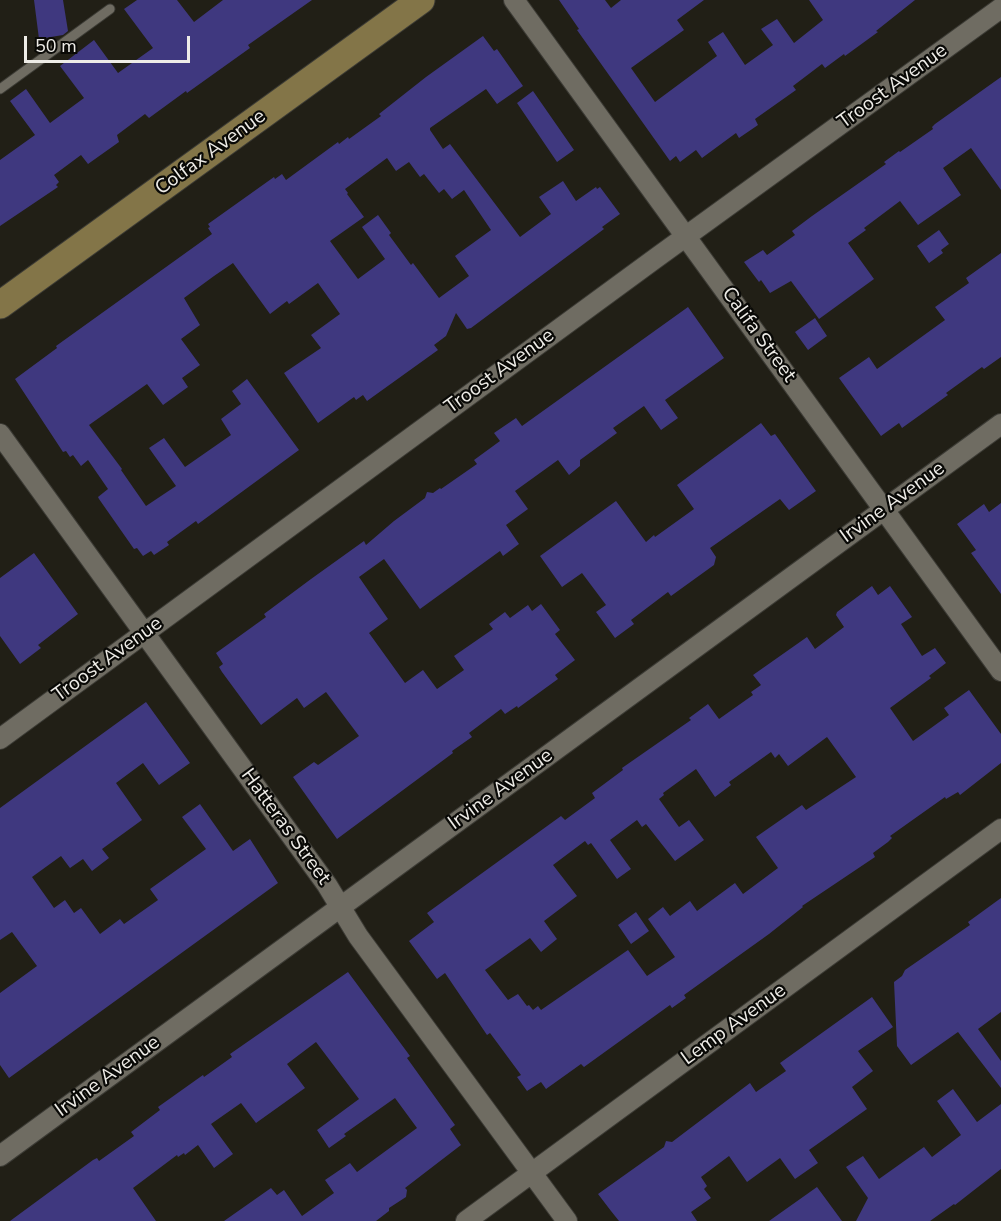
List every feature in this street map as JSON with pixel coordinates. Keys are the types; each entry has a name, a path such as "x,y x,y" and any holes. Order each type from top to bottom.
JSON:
{"main road":[{"name":"Colfax Avenue","path":"0,305 421,0"}],"street":[{"name":"Califa Street","path":"514,0 1001,670"},
{"name":"Troost Avenue","path":"0,739 1001,8"},
{"name":"Irvine Avenue","path":"0,1156 1001,424"},
{"name":"Hatteras Street","path":"0,434 320,875 358,936 567,1221"},
{"name":"Lemp Avenue","path":"466,1221 1001,830"}],"lane":[{"path":"0,89 110,9"}],"building":[{"path":"34,0 63,0 68,31 63,35 39,39"},
{"path":"137,0 177,0 194,22 223,0 312,0 248,45 250,48 187,93 186,91 149,118 145,114 117,135 119,142 88,164 81,155 54,175 59,182 56,185 58,187 0,226 0,160 35,135 10,101 26,89 50,123 84,98 60,66 94,40 118,73 153,48 124,9"},
{"path":"559,0 605,0 611,8 621,0 704,0 677,20 684,30 631,68 655,102 717,56 708,42 723,32 745,65 773,45 761,29 777,19 794,43 823,20 809,0 915,0 876,31 878,32 845,56 844,54 825,68 822,64 793,86 796,90 755,119 758,125 739,138 736,133 702,158 696,150 680,162 676,156 670,161 577,30 579,29"},
{"path":"483,36 494,51 497,49 523,86 497,104 486,89 430,128 443,149 450,144 520,237 551,214 539,197 563,181 576,201 596,187 597,189 600,187 620,214 602,227 604,229 471,328 467,329 456,313 446,336 434,345 438,350 367,401 363,395 356,400 354,397 318,423 284,373 321,348 311,335 340,314 318,283 289,304 287,301 270,314 233,263 214,276 184,298 200,325 181,339 200,365 182,378 188,387 163,405 147,384 89,425 146,506 176,486 149,448 164,438 185,467 231,435 221,419 241,404 232,391 247,379 299,450 198,524 196,521 167,542 169,545 154,555 151,551 143,556 137,548 134,549 99,499 98,497 108,489 88,460 81,466 73,455 70,457 66,451 63,452 15,379 57,348 56,346 212,234 208,224 274,177 275,179 282,174 286,180 338,142 339,144 348,137 349,139 381,116 379,114","holes":["387,158 396,171 409,162 420,177 424,174 439,193 444,189 452,199 464,190 491,230 455,256 469,276 439,298 413,263 411,265 389,235 391,233 378,215 362,227 385,259 358,279 330,241 364,217 345,189"]},
{"path":"1001,77 1001,190 971,148 943,168 961,195 918,225 900,201 848,243 874,279 819,319 791,281 770,293 761,280 759,282 744,262 763,250 767,255 795,235 792,231 886,164 884,162 933,129 935,124"},
{"path":"533,91 574,150 557,162 517,103"},
{"path":"939,230 949,244 941,250 943,253 929,263 917,246"},
{"path":"1001,253 1001,357 984,369 982,367 902,428 899,423 881,436 839,378 869,357 877,369 945,320 935,307 969,283 966,278"},
{"path":"688,307 724,358 665,400 678,418 661,430 644,406 613,428 617,433 580,460 580,466 569,475 558,460 515,491 528,509 506,525 519,544 503,556 500,551 420,609 384,559 359,577 388,619 369,633 405,683 423,670 437,689 464,670 454,656 493,629 489,624 505,612 510,618 528,605 532,611 541,604 560,630 555,634 575,660 555,675 558,679 518,708 517,706 505,714 501,709 469,733 472,737 452,751 453,753 337,839 293,777 314,762 318,765 359,736 326,692 304,708 297,698 261,725 222,672 219,667 223,664 216,653 266,617 264,614 311,579 364,541 366,545 425,498 427,492 433,493 441,489 477,464 474,460 500,441 494,433 516,418 522,426"},
{"path":"815,318 827,336 808,350 795,332"},
{"path":"761,423 771,436 775,434 816,491 789,510 780,499 710,548 716,557 714,565 671,596 668,592 631,620 634,624 615,638 596,612 606,605 582,573 562,587 540,556 616,501 646,542 654,535 655,537 694,509 677,485"},
{"path":"1001,503 1001,594 971,553 976,550 957,524 984,504 989,512"},
{"path":"34,553 78,614 38,645 41,648 20,664 0,636 0,578"},
{"path":"872,586 878,595 890,586 912,617 901,624 922,656 935,648 946,663 929,676 931,678 890,708 913,741 949,715 944,708 969,690 1001,734 1001,763 960,795 958,792 946,799 945,797 890,836 892,838 873,853 875,857 802,906 769,934 684,995 686,998 672,1008 670,1005 584,1067 581,1064 546,1089 541,1082 527,1091 517,1077 521,1075 490,1033 487,1035 445,973 437,979 409,941 434,922 427,913 561,816 565,820 595,798 592,793 623,770 622,768 691,720 689,718 708,704 719,719 753,695 751,692 761,685 753,675 807,637 815,649 844,627 836,615","holes":["827,737 856,777 806,810 802,805 756,837 778,868 743,894 735,883 697,911 690,901 670,916 663,907 648,919 675,957 647,976 628,950 541,1010 538,1006 533,1010 518,994 508,1000 485,970 530,938 541,952 557,939 544,921 577,896 553,865 585,841 588,845 591,843 617,879 631,869 610,840 637,820 642,827 646,824 675,861 704,840 689,820 679,827 659,799 664,795 663,793 696,769 715,797 731,785 729,782 771,752 775,758 779,754 788,766"]},
{"path":"146,702 190,763 159,785 143,763 116,783 142,820 102,849 109,858 92,871 83,859 70,868 61,856 32,877 54,908 65,900 74,913 81,908 100,934 120,919 124,924 158,900 150,889 206,849 182,817 200,804 233,851 250,839 278,883 9,1078 0,1065 0,993 37,966 12,932 0,940 0,808"},
{"path":"1001,898 1001,1012 978,1029 1001,1061 1001,1088 958,1032 911,1065 897,1046 894,982 902,976 905,970 970,925 968,922"},
{"path":"636,912 649,931 631,944 618,925"},
{"path":"348,972 410,1056 407,1058 455,1125 450,1129 461,1145 405,1188 406,1197 389,1208 389,1211 376,1221 224,1221 271,1188 277,1195 284,1190 302,1216 334,1193 325,1180 350,1163 357,1172 417,1128 395,1098 344,1134 346,1136 329,1148 317,1130 359,1099 316,1042 287,1064 305,1088 256,1123 241,1103 211,1124 233,1154 214,1168 198,1145 185,1155 184,1153 178,1157 177,1155 133,1188 156,1221 10,1221 93,1160 97,1158 99,1161 134,1136 131,1132 160,1110 158,1107 203,1075 204,1077 232,1057 230,1054"},
{"path":"872,997 893,1027 858,1051 873,1071 852,1087 867,1109 809,1150 818,1163 795,1179 780,1158 747,1182 729,1156 701,1177 707,1186 704,1189 711,1198 691,1212 697,1221 619,1221 598,1194 664,1147 666,1141 672,1142 750,1083 756,1092 786,1071 780,1063"},
{"path":"953,1089 977,1122 1001,1104 1001,1169 955,1205 930,1221 856,1221 868,1198 846,1167 863,1156 879,1179 924,1147 932,1157 961,1135 937,1101"},
{"path":"817,1187 842,1221 769,1221"}]}
